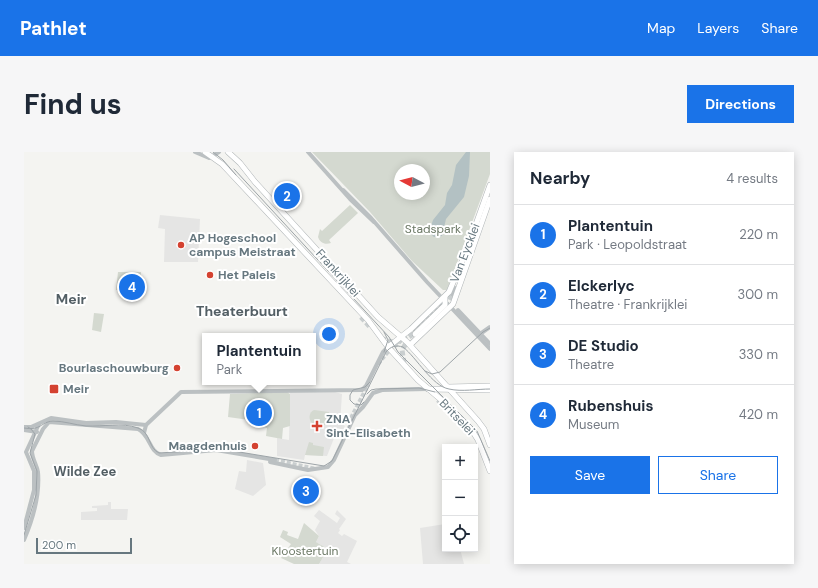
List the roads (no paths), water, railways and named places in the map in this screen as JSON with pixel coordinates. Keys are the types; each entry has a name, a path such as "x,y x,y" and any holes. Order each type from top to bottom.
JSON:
{"main road":[{"name":"Frankrijklei","path":"205,152 222,164 330,277 368,320 388,347 427,389"},
{"name":"Frankrijklei","path":"228,152 240,163 255,182 378,317 402,337 450,389"},
{"name":"Van Eycklei","path":"445,299 466,252 490,185"},
{"name":"Van Eycklei","path":"452,306 490,199"},
{"name":"Van Eycklei","path":"452,294 464,264 471,254"},
{"path":"330,277 334,287 361,317"},
{"path":"388,347 402,337 445,299"},
{"path":"415,334 445,305 445,299"},
{"path":"410,345 452,306"},
{"path":"450,389 490,386"},
{"path":"427,389 490,390"},
{"name":"Britselei","path":"427,389 446,403 473,432 478,440 490,471"},
{"name":"Britselei","path":"450,389 480,424 490,445"},
{"path":"455,418 473,437 481,456 487,462"}],"street":[{"name":"Frankrijklei","path":"195,152 206,158 213,157"},
{"path":"213,157 218,152"},
{"path":"308,152 343,190 348,193 445,299 490,344"},
{"path":"480,335 490,327"},
{"path":"480,335 490,349"},
{"path":"275,460 213,450 159,454 154,451 144,433 145,425 178,394 187,391 360,390 367,385 383,352 388,347"},
{"path":"237,454 243,457 308,470 330,466 355,416 363,408 374,392 382,390 427,389"},
{"path":"24,428 31,427 48,419 86,423 116,422 145,425"},
{"path":"24,428 35,432 53,420 87,426 131,428 144,433"},
{"path":"24,540 34,490 34,471 27,455 27,449 41,422"},
{"path":"26,528 37,499 38,469 32,451 42,428"}],"tunnel":[{"path":"417,327 452,294"},
{"path":"444,305 453,294"},
{"path":"361,317 371,328"},
{"path":"378,364 387,353 412,331"},
{"path":"381,338 391,342 396,342 404,340 416,331"},
{"path":"404,363 402,350 408,340"},
{"path":"351,418 368,385"},
{"path":"438,400 455,418"},
{"path":"275,460 316,469"}],"tram line":[{"path":"213,152 223,160 236,175"},
{"path":"234,169 389,337 398,352 477,431 490,461"},
{"path":"425,371 432,374 440,372 483,332 490,328"},
{"path":"384,332 388,340 384,352"},
{"path":"24,428 30,429 53,421 86,426 125,425 142,430 155,451 159,453 221,449 324,466 332,461 386,352 392,347 403,347 431,377 443,387 459,390 490,389"},
{"path":"364,402 361,405 354,404 350,400 350,395 353,390 365,387 370,382"},
{"path":"367,394 371,390 376,389 419,388 435,392"},
{"path":"24,535 36,495 37,471 30,453 35,434 28,427"}],"place":[{"name":"Elckerlyc","path":"287,196"},
{"name":"AP Hogeschool campus Meistraat","path":"181,245"},
{"name":"Het Paleis","path":"210,275"},
{"name":"Rubenshuis","path":"132,287"},
{"name":"Bourlaschouwburg","path":"177,368"},
{"name":"Meir","path":"54,389"},
{"name":"Plantentuin","path":"259,413"},
{"name":"ZNA Sint-Elisabeth","path":"317,426"},
{"name":"Maagdenhuis","path":"255,446"},
{"name":"DE Studio","path":"306,491"}],"district":[{"name":"Meir","path":"71,299"},
{"name":"Theaterbuurt","path":"242,311"},
{"name":"Wilde Zee","path":"85,471"}],"park label":[{"name":"Stadspark","path":"433,229"},
{"name":"Kloostertuin","path":"305,551"}]}
